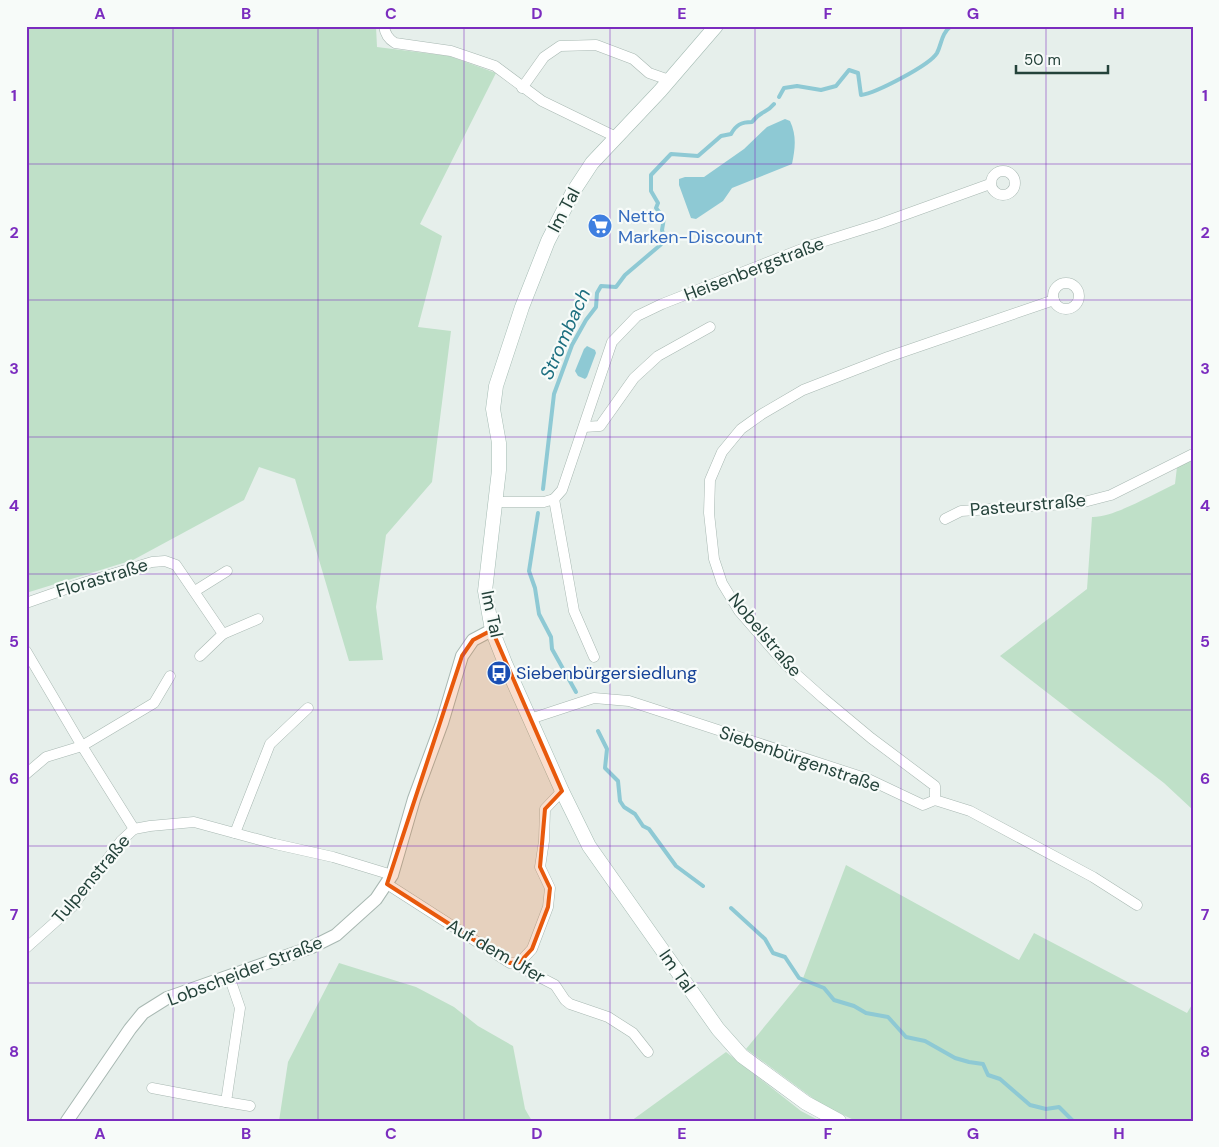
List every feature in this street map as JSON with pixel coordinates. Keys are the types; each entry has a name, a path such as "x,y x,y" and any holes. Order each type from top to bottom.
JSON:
{"main road":[{"name":"Im Tal","path":"716,26 592,163 573,192 548,241 522,307 496,386 493,410 499,442 499,470 485,591 492,630 562,791 589,846 718,1029 742,1056 806,1103 839,1121"}],"street":[{"path":"384,26 388,39 395,43 451,51 495,66 522,88 542,101 616,137"},
{"path":"522,88 544,57 560,46 596,45 634,59 649,73 669,80"},
{"name":"Heisenbergstraße","path":"554,500 562,490 612,342 637,316 662,304 812,245 879,224 990,184"},
{"name":"Nobelstraße","path":"935,800 935,786 871,738 787,666 739,611 722,583 714,559 709,513 710,480 722,452 741,429 762,414 803,390 888,357 1054,300"},
{"path":"584,427 600,426 634,378 658,356 710,327"},
{"name":"Pasteurstraße","path":"945,519 960,511 1080,503 1111,495 1193,454"},
{"path":"495,502 544,502 554,500 574,611 594,658"},
{"name":"Florastraße","path":"26,603 152,562 165,561 176,564 223,634"},
{"path":"195,591 227,571"},
{"path":"200,656 223,634 258,619"},
{"name":"Lobscheider Straße","path":"67,1121 130,1029 143,1014 167,998 312,947 336,935 376,899 390,880 414,799 442,723 462,656 473,640 492,630"},
{"path":"26,651 134,829 194,822 275,844 333,857 390,880"},
{"path":"26,774 46,757 82,746 154,702 170,676"},
{"name":"Siebenbürgenstraße","path":"530,719 594,698 629,701 868,779 923,805 935,800 970,811 1093,877 1137,905"},
{"path":"235,832 270,744 308,708"},
{"path":"520,962 532,949 548,907 550,888 540,867 544,841 545,810 562,791"},
{"name":"Tulpenstraße","path":"26,948 72,907 121,841 134,829"},
{"name":"Auf dem Ufer","path":"390,880 510,963 520,962 522,968 556,985 565,1000 570,1004 608,1017 632,1033 648,1052"},
{"path":"226,1102 240,1008 229,976"},
{"path":"152,1088 250,1106"}],"highlighted area":[{"path":"492,630 562,791 545,809 540,867 550,888 548,907 532,949 520,962 510,963 387,884 462,656 473,640"}],"green space":[{"path":"26,26 376,26 377,47 449,56 496,73 420,224 442,236 418,327 451,331 432,482 386,535 376,607 383,660 349,661 295,479 259,467 244,500 133,560 26,593"},
{"path":"1193,460 1193,810 1164,783 1000,656 1087,589 1092,517 1111,514 1175,484 1177,467"},
{"path":"846,865 1019,960 1034,933 1187,1013 1193,1003 1193,1121 856,1121 822,1105 746,1049 802,981"},
{"path":"339,963 416,987 454,1007 478,1026 513,1046 525,1109 532,1121 279,1121 288,1062"},
{"path":"726,1052 801,1111 820,1121 631,1121"}],"water":[{"path":"785,119 790,121 794,132 795,148 792,164 732,188 723,201 696,219 691,218 679,185 679,179 685,177 704,177 744,149 767,127"},
{"path":"587,346 595,350 596,353 585,379 578,376 575,371"}],"waterway":[{"name":"Strombach","path":"779,97 784,88 797,86 821,90 836,86 849,70 858,73 861,95 878,89 902,78 932,58 937,53 945,32 951,26"},
{"name":"Strombach","path":"543,489 554,394 572,345 586,320 596,307 597,293 601,286 616,287 625,275 665,241 662,230 664,218 656,208 658,203 651,191 651,175 671,154 698,156 721,136 731,134 742,123 752,122 774,104"},
{"name":"Strombach","path":"538,513 529,571 535,588 539,614 551,637 552,649 576,692"},
{"name":"Strombach","path":"598,731 607,749 605,768 618,781 620,801 624,807 635,814 643,826 649,829 676,866 703,886"},
{"name":"Strombach","path":"731,908 765,939 773,953 785,957 799,978 824,988 834,1000 854,1006 866,1013 888,1017 906,1037 925,1041 955,1058 983,1064 988,1075 1000,1079 1030,1105 1046,1109 1059,1107 1073,1121"}],"place":[{"name":"Netto Marken-Discount","path":"600,226"},
{"name":"Siebenbürgersiedlung","path":"499,673"}]}
